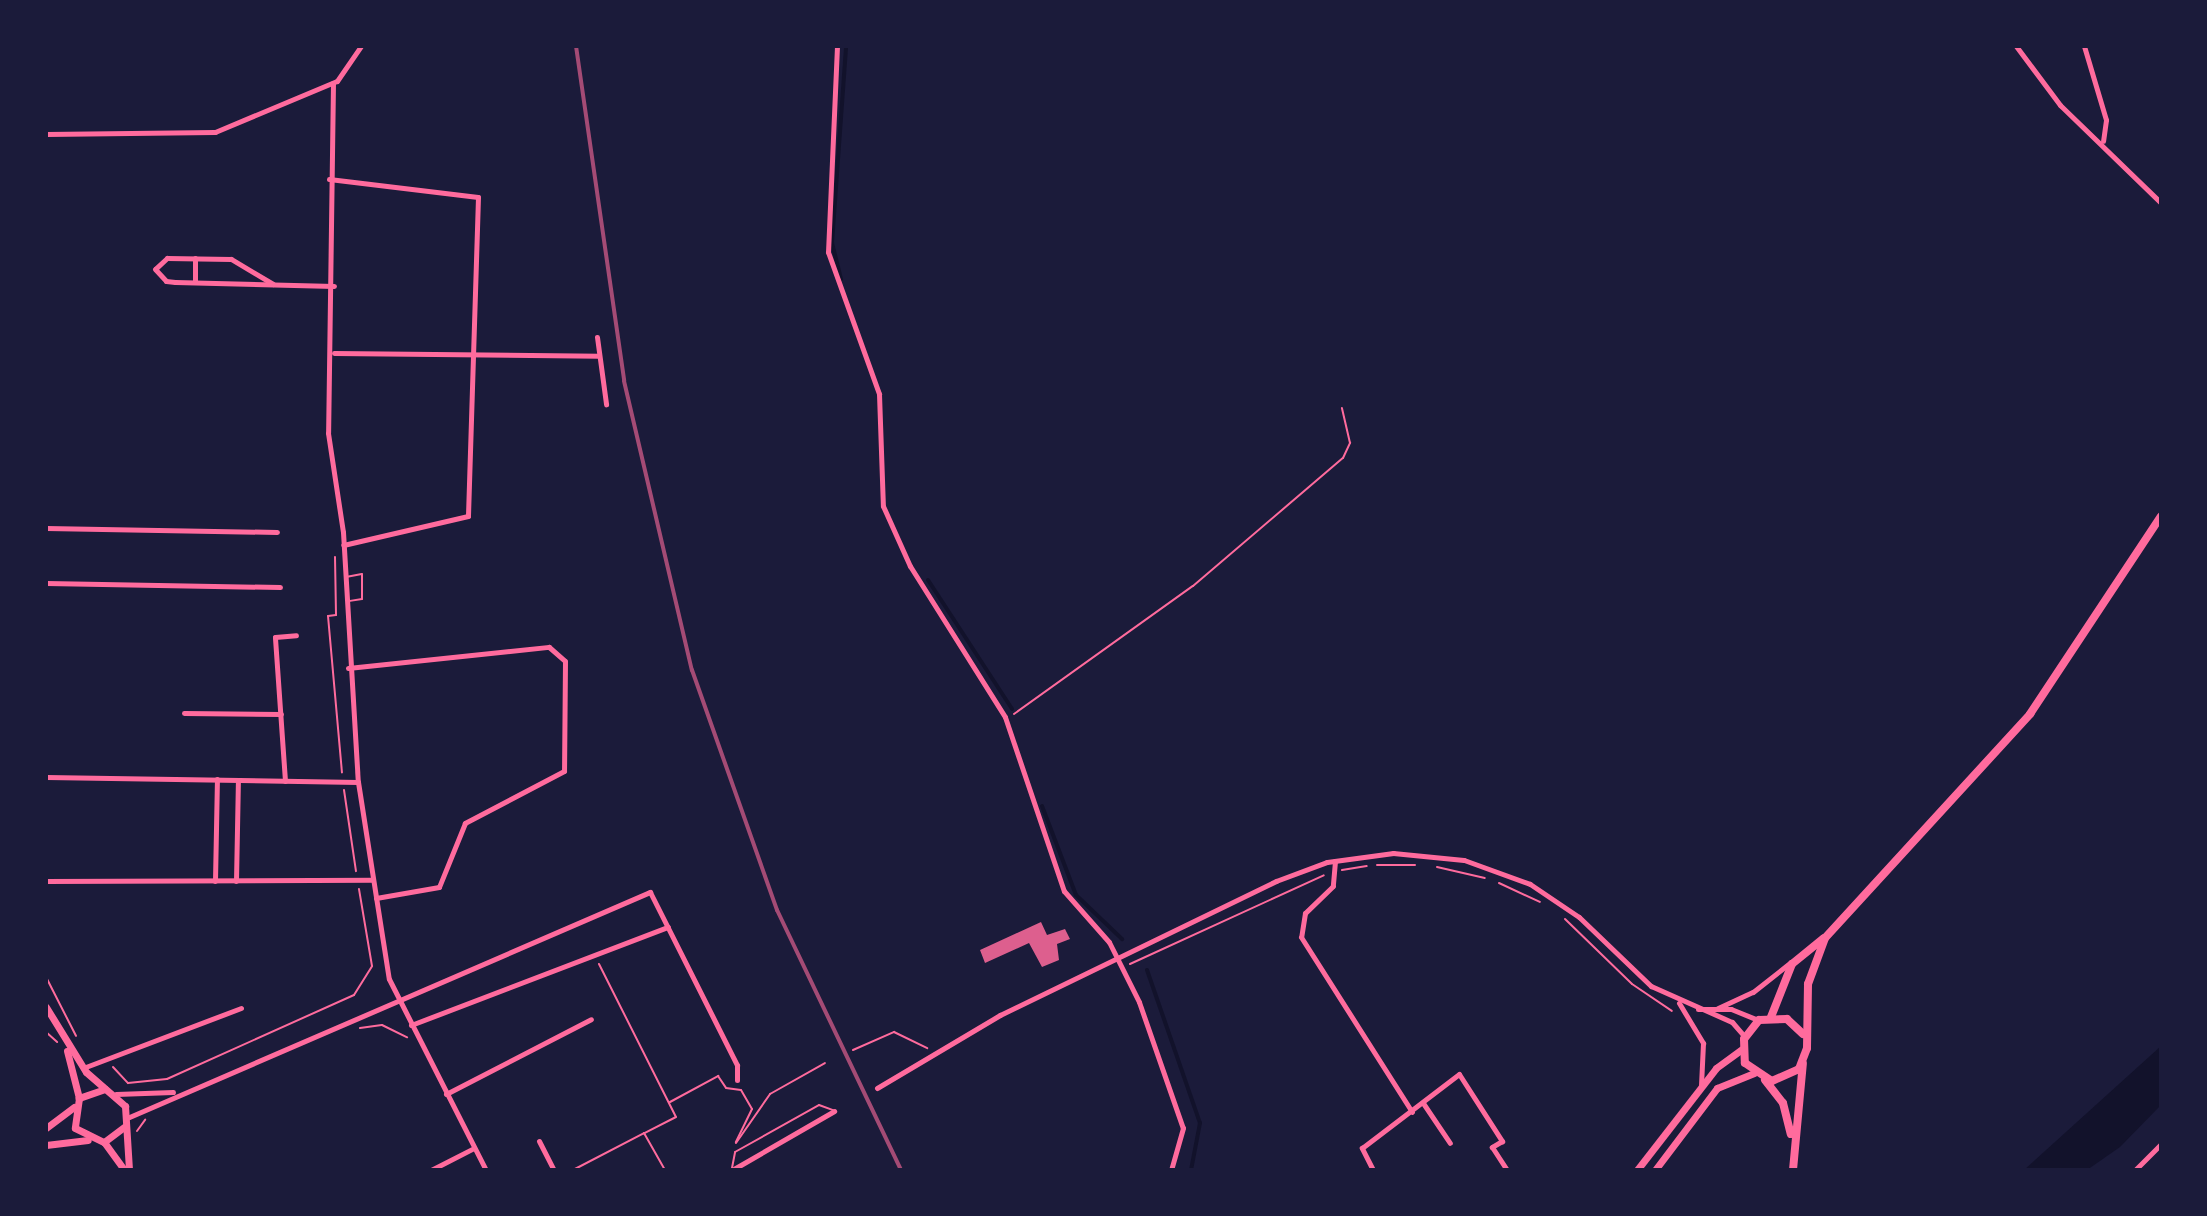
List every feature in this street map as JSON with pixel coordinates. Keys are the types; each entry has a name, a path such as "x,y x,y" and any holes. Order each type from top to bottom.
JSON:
{"main road":[{"path":"1771,1017 1783,980 1807,950 1825,938 2030,714 2161,516"},
{"path":"1793,1170 1810,976 1825,938"},
{"path":"46,1007 66,1045 83,1068 105,1089 116,1094 125,1123 127,1170"},
{"path":"1637,1170 1701,1085 1742,1049 1745,1037 1759,1020 1771,1017 1787,1019 1803,1034"},
{"path":"66,1045 79,1098"},
{"path":"1742,1049 1754,1073 1764,1079 1788,1114 1793,1150"},
{"path":"1764,1079 1788,1078 1803,1063"},
{"path":"1655,1170 1717,1088 1754,1073"},
{"path":"46,1128 74,1107 79,1098 105,1089"},
{"path":"74,1107 75,1128 88,1140"},
{"path":"104,1142 125,1123"},
{"path":"46,1145 88,1140 104,1142 127,1170"}],"street":[{"path":"46,134 206,134 333,83 361,46"},
{"path":"837,46 828,252 879,394 880,498 910,566 1007,720 1064,891 1117,957 1181,1120 1171,1170"},
{"path":"2016,46 2060,105 2103,141 2161,203"},
{"path":"2084,46 2106,120 2103,141"},
{"path":"333,83 329,179 334,353 328,433 343,545 348,668 358,782 376,898 396,997 486,1170"},
{"path":"329,179 478,197 471,498 461,521 343,545"},
{"path":"195,258 195,282"},
{"path":"273,284 231,259 162,259 155,269 160,279 195,282 334,286"},
{"path":"597,337 606,404"},
{"path":"334,353 599,356"},
{"path":"46,528 277,532"},
{"path":"46,583 280,587"},
{"path":"285,781 275,637 296,635"},
{"path":"348,668 549,647 565,661 564,771 465,823 439,887 376,898"},
{"path":"184,713 281,714"},
{"path":"46,777 358,782"},
{"path":"215,881 217,779"},
{"path":"236,881 238,780"},
{"path":"877,1088 933,1053 1117,957 1335,861 1429,855 1507,874 1570,910 1675,1000 1703,1043 1701,1085"},
{"path":"1335,861 1331,890 1305,913 1301,937 1412,1112"},
{"path":"46,881 373,880"},
{"path":"125,1123 174,1092 650,892 737,1065 737,1080"},
{"path":"411,1025 668,927"},
{"path":"1718,1008 1753,992 1807,950"},
{"path":"1675,1000 1732,1022 1745,1037"},
{"path":"83,1068 241,1008"},
{"path":"1696,1009 1718,1008 1759,1020"},
{"path":"446,1094 591,1019"},
{"path":"1373,1170 1362,1148 1459,1074 1502,1141 1492,1147 1507,1170"},
{"path":"116,1094 174,1092"},
{"path":"1423,1103 1450,1143"},
{"path":"732,1170 834,1111"},
{"path":"539,1141 554,1170"},
{"path":"2135,1170 2161,1145"},
{"path":"431,1170 474,1148"}],"lane":[{"path":"344,577 362,574 362,599 345,602"},
{"path":"732,1170 735,1152 819,1105 834,1111"}],"path":[{"path":"1007,720 1193,586 1343,458 1350,443 1342,408"},
{"path":"110,1058 122,1081 167,1079 347,1000 371,974 343,781 328,616 336,615"},
{"path":"1122,969 1335,872 1431,865 1494,880 1544,904"},
{"path":"1556,913 1681,1018"},
{"path":"573,1170 676,1117 595,955"},
{"path":"46,977 81,1044"},
{"path":"352,1030 382,1025 401,1040 415,1033"},
{"path":"853,1050 902,1033 933,1053"},
{"path":"736,1142 770,1094 825,1063"},
{"path":"669,1102 718,1076 726,1088 741,1090 752,1109 736,1142 735,1152"},
{"path":"134,1137 151,1116"},
{"path":"644,1133 665,1170"}],"shaded area":[{"path":"2161,1046 2161,1105 2120,1147 2087,1170 2024,1170"}],"building":[{"path":"1041,922 1047,935 1065,929 1070,939 1057,944 1059,960 1042,967 1029,943 985,963 980,950"}],"waterway":[{"path":"841,279 832,243 846,46"},
{"path":"928,580 1012,709"},
{"path":"1042,806 1076,895 1122,939"},
{"path":"1147,970 1200,1123 1191,1170"}],"railway":[{"path":"576,46 624,381 692,670 777,910 901,1170"}]}
